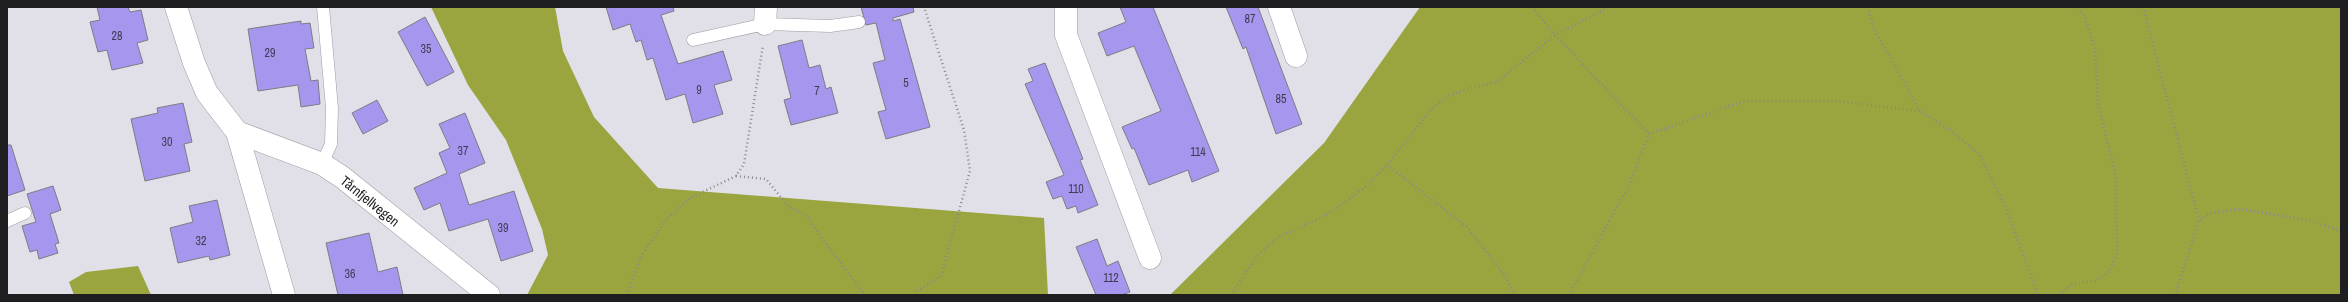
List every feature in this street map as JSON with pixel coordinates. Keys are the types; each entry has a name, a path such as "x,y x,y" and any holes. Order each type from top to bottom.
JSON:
{"street":[{"path":"176,7 194,63 207,94 237,132 284,295"},
{"path":"1066,7 1066,35 1125,186 1150,258"},
{"path":"1280,7 1296,56"},
{"name":"Tårnfjellvegen","path":"237,132 322,164 342,177 488,295"}],"lane":[{"path":"322,164 331,144 332,108 323,7"},
{"path":"693,40 765,15 830,26 859,22"},
{"path":"7,221 25,213"}],"path":[{"path":"916,295 917,291 941,276 970,171 964,130 924,7"},
{"path":"1532,7 1554,35 1649,134"},
{"path":"1231,295 1257,256 1277,238 1328,214 1363,189 1387,165 1430,111 1448,96 1467,88 1497,82 1554,35 1609,7"},
{"path":"1868,7 1873,26 1920,111"},
{"path":"2059,295 2072,284 2095,281 2109,272 2117,253 2116,177 2098,103 2095,49 2085,17 2078,7"},
{"path":"2144,7 2199,220 2175,295"},
{"path":"627,295 641,256 666,220 690,198 736,176 744,164 748,150 762,61 765,15"},
{"path":"1569,295 1628,187 1649,134 1744,101 1836,101 1920,111 1950,130 1980,154 2006,208 2038,295"},
{"path":"1387,165 1467,227 1506,277 1515,295"},
{"path":"736,176 766,179 788,206 807,216 865,295"},
{"path":"2199,220 2212,213 2240,209 2311,221 2341,231"}],"green space":[{"path":"431,7 555,7 563,51 594,117 658,188 1044,218 1048,295 527,295 548,255 542,229 506,140 468,85"},
{"path":"1420,7 2341,7 2341,295 1170,295 1324,143"},
{"path":"138,266 151,295 74,295 69,282 86,272"}],"building":[{"path":"97,7 128,7 130,12 141,10 148,40 137,43 143,63 112,70 107,50 98,52 90,22 100,20"},
{"path":"606,7 673,7 674,11 661,15 678,64 723,51 732,80 714,85 723,114 693,123 685,94 666,100 653,58 647,60 641,40 636,42 630,24 613,30"},
{"path":"861,7 913,7 914,12 893,18 893,21 900,19 930,127 886,139 878,112 886,110 873,63 885,60 876,23 866,25"},
{"path":"1120,7 1153,7 1219,171 1192,182 1188,170 1149,185 1134,148 1132,149 1122,127 1161,111 1134,46 1107,56 1098,33 1126,22"},
{"path":"1226,7 1258,7 1302,124 1276,134 1246,47 1243,49"},
{"path":"425,17 454,72 427,86 398,32"},
{"path":"301,21 301,24 310,23 314,48 305,49 311,81 318,80 320,104 301,107 298,85 258,91 248,29"},
{"path":"802,40 809,68 820,65 826,89 831,87 838,113 791,125 784,100 791,98 778,46"},
{"path":"1045,63 1083,159 1080,160 1098,205 1078,213 1076,206 1067,209 1062,196 1053,199 1046,182 1064,175 1025,84 1033,81 1028,69"},
{"path":"377,100 388,121 363,134 352,113"},
{"path":"183,103 192,142 184,144 190,171 145,181 131,119 158,113 157,108"},
{"path":"465,113 485,163 459,174 469,205 514,191 533,251 501,261 488,219 449,231 440,203 424,210 414,188 447,173 439,153 450,148 439,124"},
{"path":"7,145 11,145 25,190 7,196"},
{"path":"53,186 61,210 50,214 59,243 55,244 58,253 39,259 37,250 30,252 22,226 36,222 27,194"},
{"path":"217,200 230,255 210,260 209,256 178,263 170,228 193,222 189,206"},
{"path":"369,233 378,272 397,267 403,295 338,295 326,243"},
{"path":"1097,239 1107,266 1118,261 1130,292 1121,295 1096,295 1076,247"}]}
